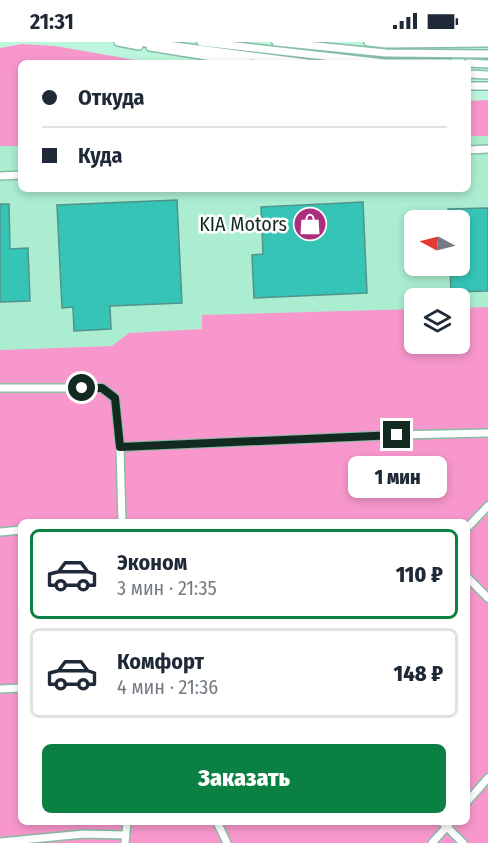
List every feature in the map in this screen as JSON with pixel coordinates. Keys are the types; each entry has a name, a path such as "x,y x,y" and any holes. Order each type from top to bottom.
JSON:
{"lane":[{"path":"118,42 231,60"},
{"path":"135,42 284,60"},
{"path":"201,42 359,60"},
{"path":"276,42 386,53 488,54"},
{"path":"368,42 488,44"},
{"path":"471,63 488,64"},
{"path":"471,74 488,75"},
{"path":"471,86 488,86"},
{"path":"471,150 488,149"},
{"path":"0,176 18,175"},
{"path":"0,388 102,388 115,398 120,447 122,519"},
{"path":"120,447 488,433"},
{"path":"470,525 488,506"},
{"path":"0,532 18,530"},
{"path":"470,580 488,598"},
{"path":"0,689 18,688"},
{"path":"470,798 488,778"},
{"path":"125,843 127,825"},
{"path":"218,825 227,843"},
{"path":"432,843 446,825"},
{"path":"448,825 463,843"},
{"path":"0,842 84,834 126,835"}],"shaded area":[{"path":"22,44 55,46 136,60 18,60 18,146 0,146 0,48"},
{"path":"488,100 488,136 471,136 471,101"},
{"path":"471,135 488,135 488,307 470,308 470,288 404,288 404,309 203,315 203,329 129,333 112,346 0,350 0,145 18,145 18,192 471,192"},
{"path":"488,307 488,843 0,843 0,350 112,346 129,333 202,329 202,315 404,309 404,354 470,354 470,308"}],"building":[{"path":"177,200 182,303 110,306 111,329 74,331 73,307 62,308 57,205"},
{"path":"363,202 367,293 254,298 252,255 263,254 261,207"},
{"path":"0,204 9,204 10,249 28,248 30,301 0,302"},
{"path":"488,208 488,291 470,291 470,288 451,288 450,276 470,276 470,210 448,209"}],"place":[{"name":"KIA Motors","path":"310,224"}],"route":[{"path":"82,388 102,388 115,398 120,447 397,435"}]}
